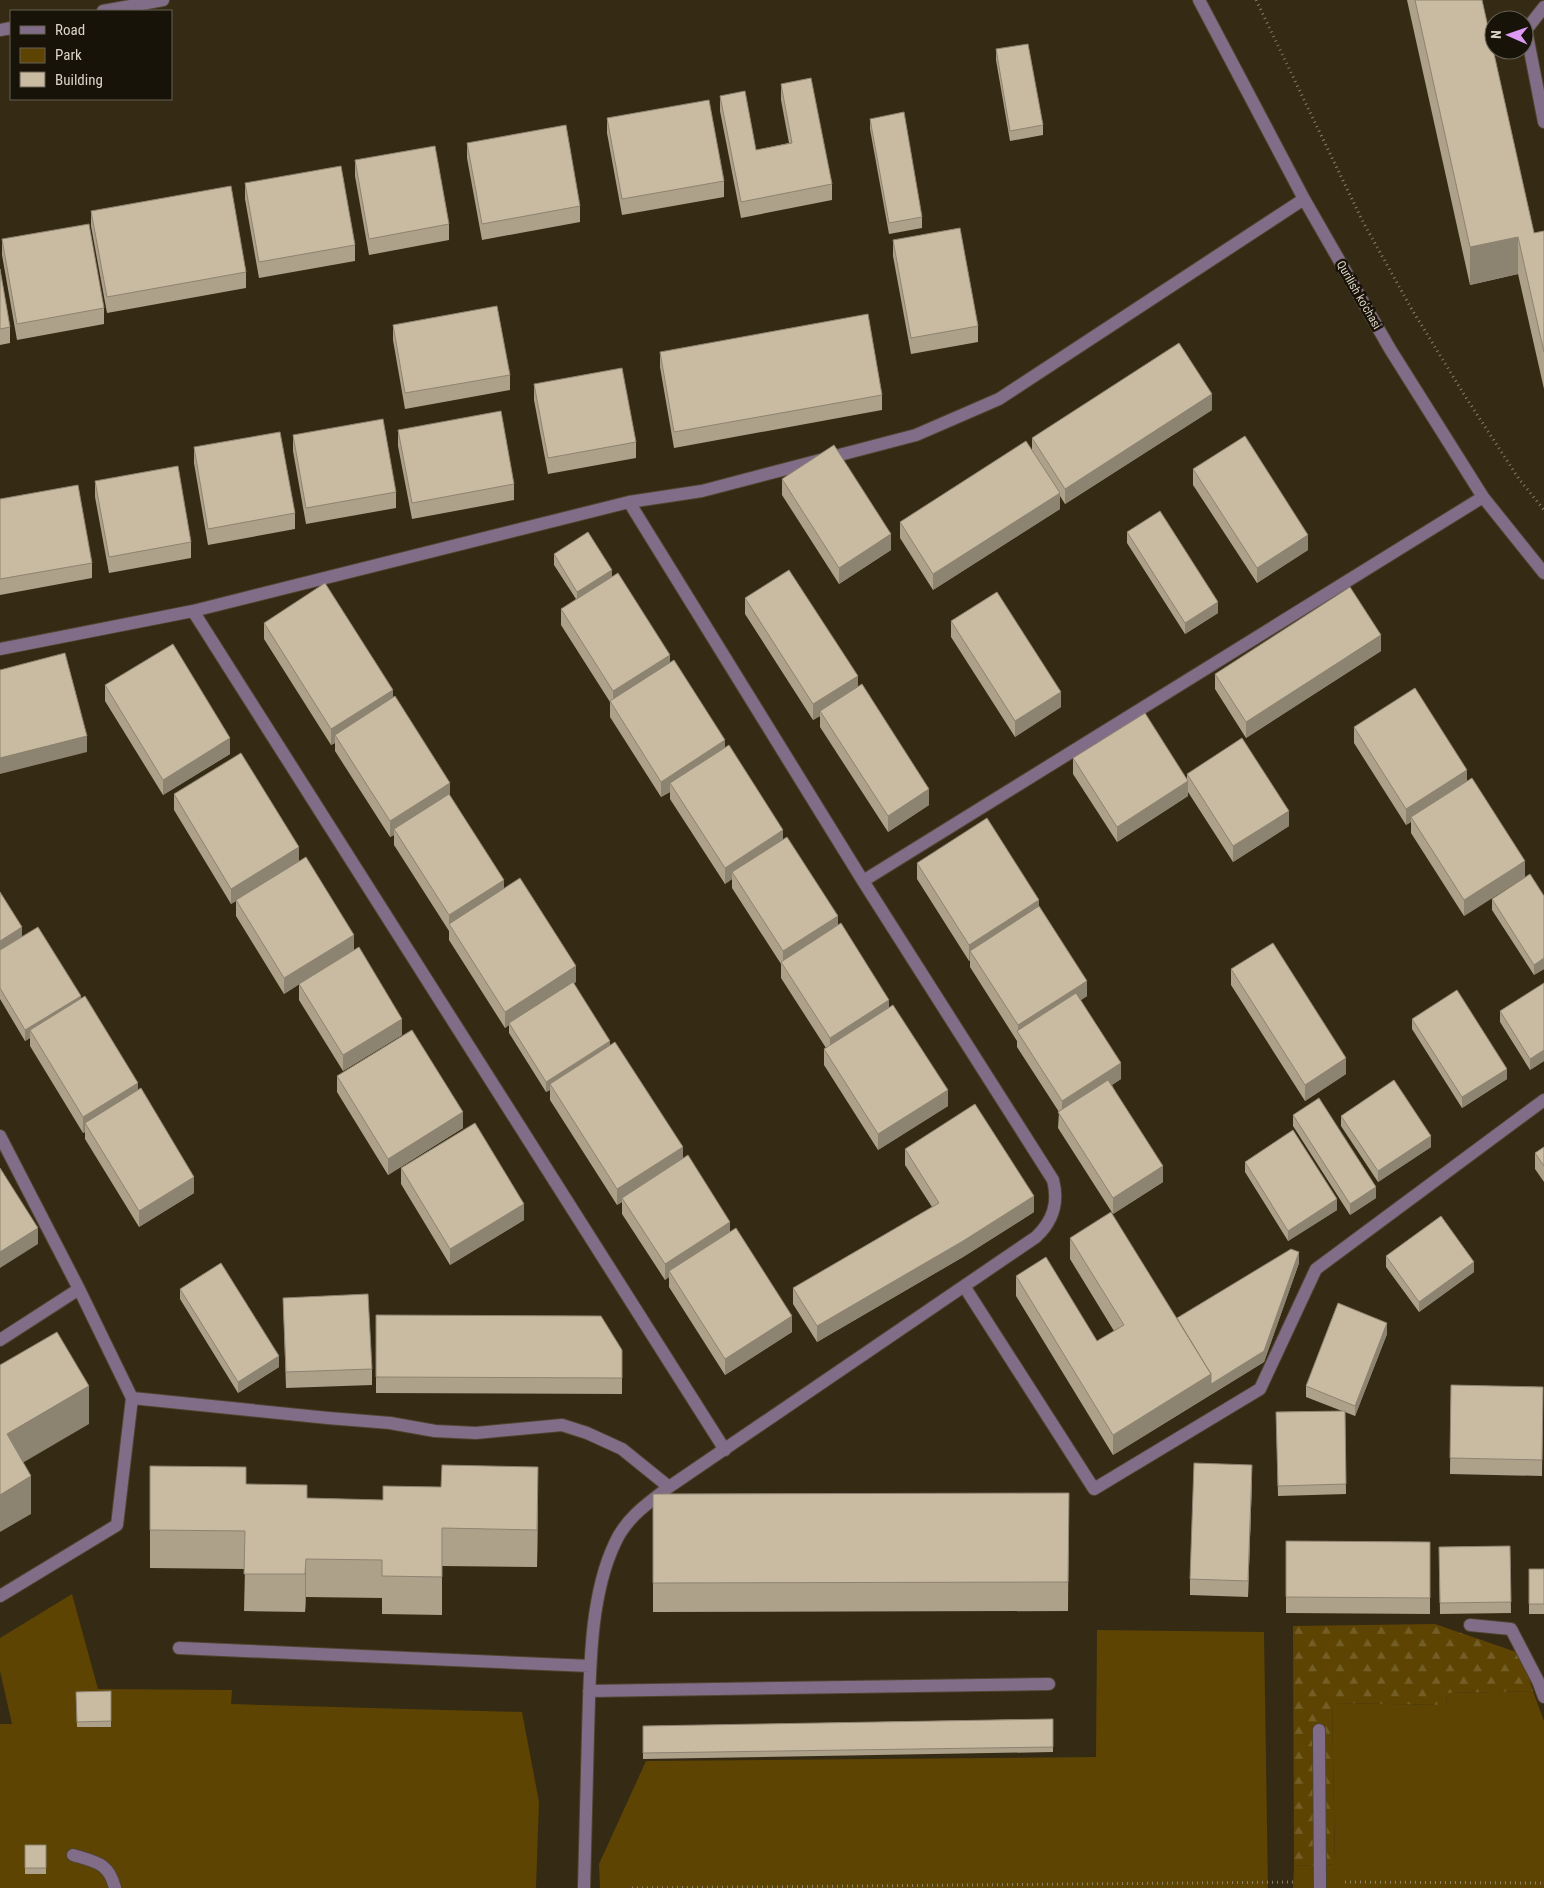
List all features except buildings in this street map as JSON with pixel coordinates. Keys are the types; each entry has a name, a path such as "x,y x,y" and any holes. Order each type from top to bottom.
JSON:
{"street":[{"path":"108,10 163,0"},
{"name":"Qurilish ko'chasi","path":"1199,0 1304,199 1390,349 1483,498 1544,573"},
{"path":"1544,7 1526,30 1544,122"},
{"path":"0,649 193,610 629,502 702,491 916,435 999,399 1304,199"},
{"path":"863,881 1483,498"},
{"path":"584,1888 590,1666 600,1586 606,1563 625,1525 643,1507 669,1487 1036,1237 1052,1215 1055,1206 1056,1190 1049,1172 863,881 629,502"},
{"path":"193,610 725,1450"},
{"path":"964,1286 1094,1490 1260,1389 1316,1269 1544,1100"},
{"path":"0,1136 80,1289 132,1398 117,1524 0,1596"},
{"path":"0,1340 80,1289"},
{"path":"132,1398 390,1423 435,1431 476,1433 562,1425 587,1433 622,1449 669,1487"},
{"path":"1470,1625 1511,1629 1538,1681 1544,1697"},
{"path":"179,1648 590,1666"},
{"path":"589,1691 1049,1684"},
{"path":"1319,1730 1320,1885"},
{"path":"73,1855 97,1862 112,1874 115,1888"}],"path":[{"path":"1256,0 1362,220 1411,308 1464,396 1520,479 1544,510"},
{"path":"632,1888 1544,1883"}],"green space":[{"path":"72,1594 98,1689 232,1690 231,1704 522,1712 539,1802 536,1888 0,1888 0,1724 12,1724 0,1671 0,1638"},
{"path":"1435,1624 1522,1654 1533,1691 1446,1693 1447,1705 1332,1703 1335,1864 1294,1866 1293,1626"},
{"path":"1097,1630 1264,1632 1268,1888 600,1888 599,1864 646,1761 1096,1757"},
{"path":"1533,1691 1544,1721 1544,1888 1293,1888 1294,1866 1335,1864 1332,1703 1447,1705 1446,1693"}]}
